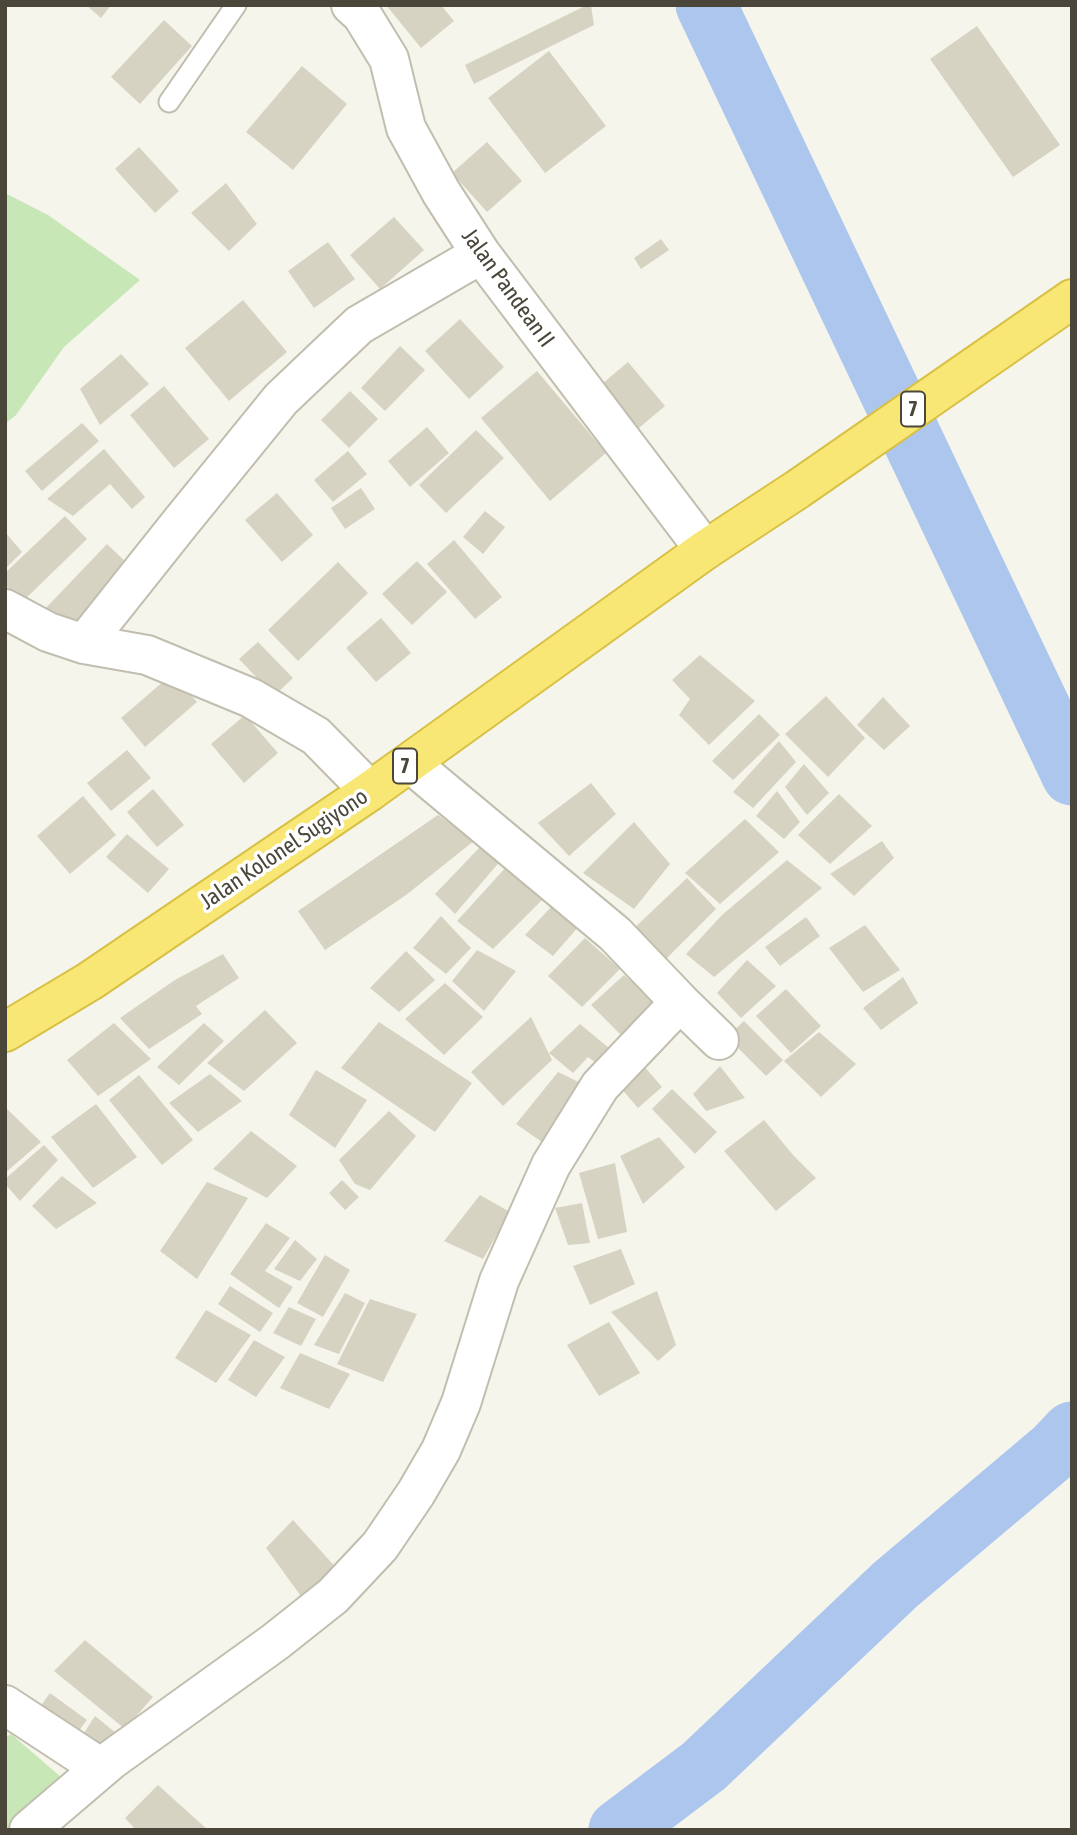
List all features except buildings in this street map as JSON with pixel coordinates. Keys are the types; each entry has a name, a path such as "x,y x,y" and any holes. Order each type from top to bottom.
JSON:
{"highway":[{"name":"Jalan Kolonel Sugiyono","path":"5,1032 90,981 370,791 705,550 798,489 1072,299"}],"street":[{"name":"Jalan Pandean II","path":"351,5 362,15 389,59 406,128 441,192 481,254 705,550"},
{"path":"84,644 281,399 359,325 481,254"},
{"path":"5,609 48,632 84,644 147,655 251,698 316,736 370,791"},
{"path":"410,763 615,934 719,1040"},
{"path":"29,1830 101,1768 275,1642 333,1596 380,1546 441,1450 461,1403 499,1281 551,1165 600,1086 680,1002"},
{"path":"5,1705 101,1768"}],"lane":[{"path":"169,102 236,5"}],"green space":[{"path":"5,193 48,215 140,280 64,347 16,415 5,424"},
{"path":"11,1734 81,1794 34,1830 5,1830 5,1738"}],"waterway":[{"path":"706,5 1072,775"},
{"path":"619,1830 704,1766 895,1585 1056,1449 1072,1432"}]}
